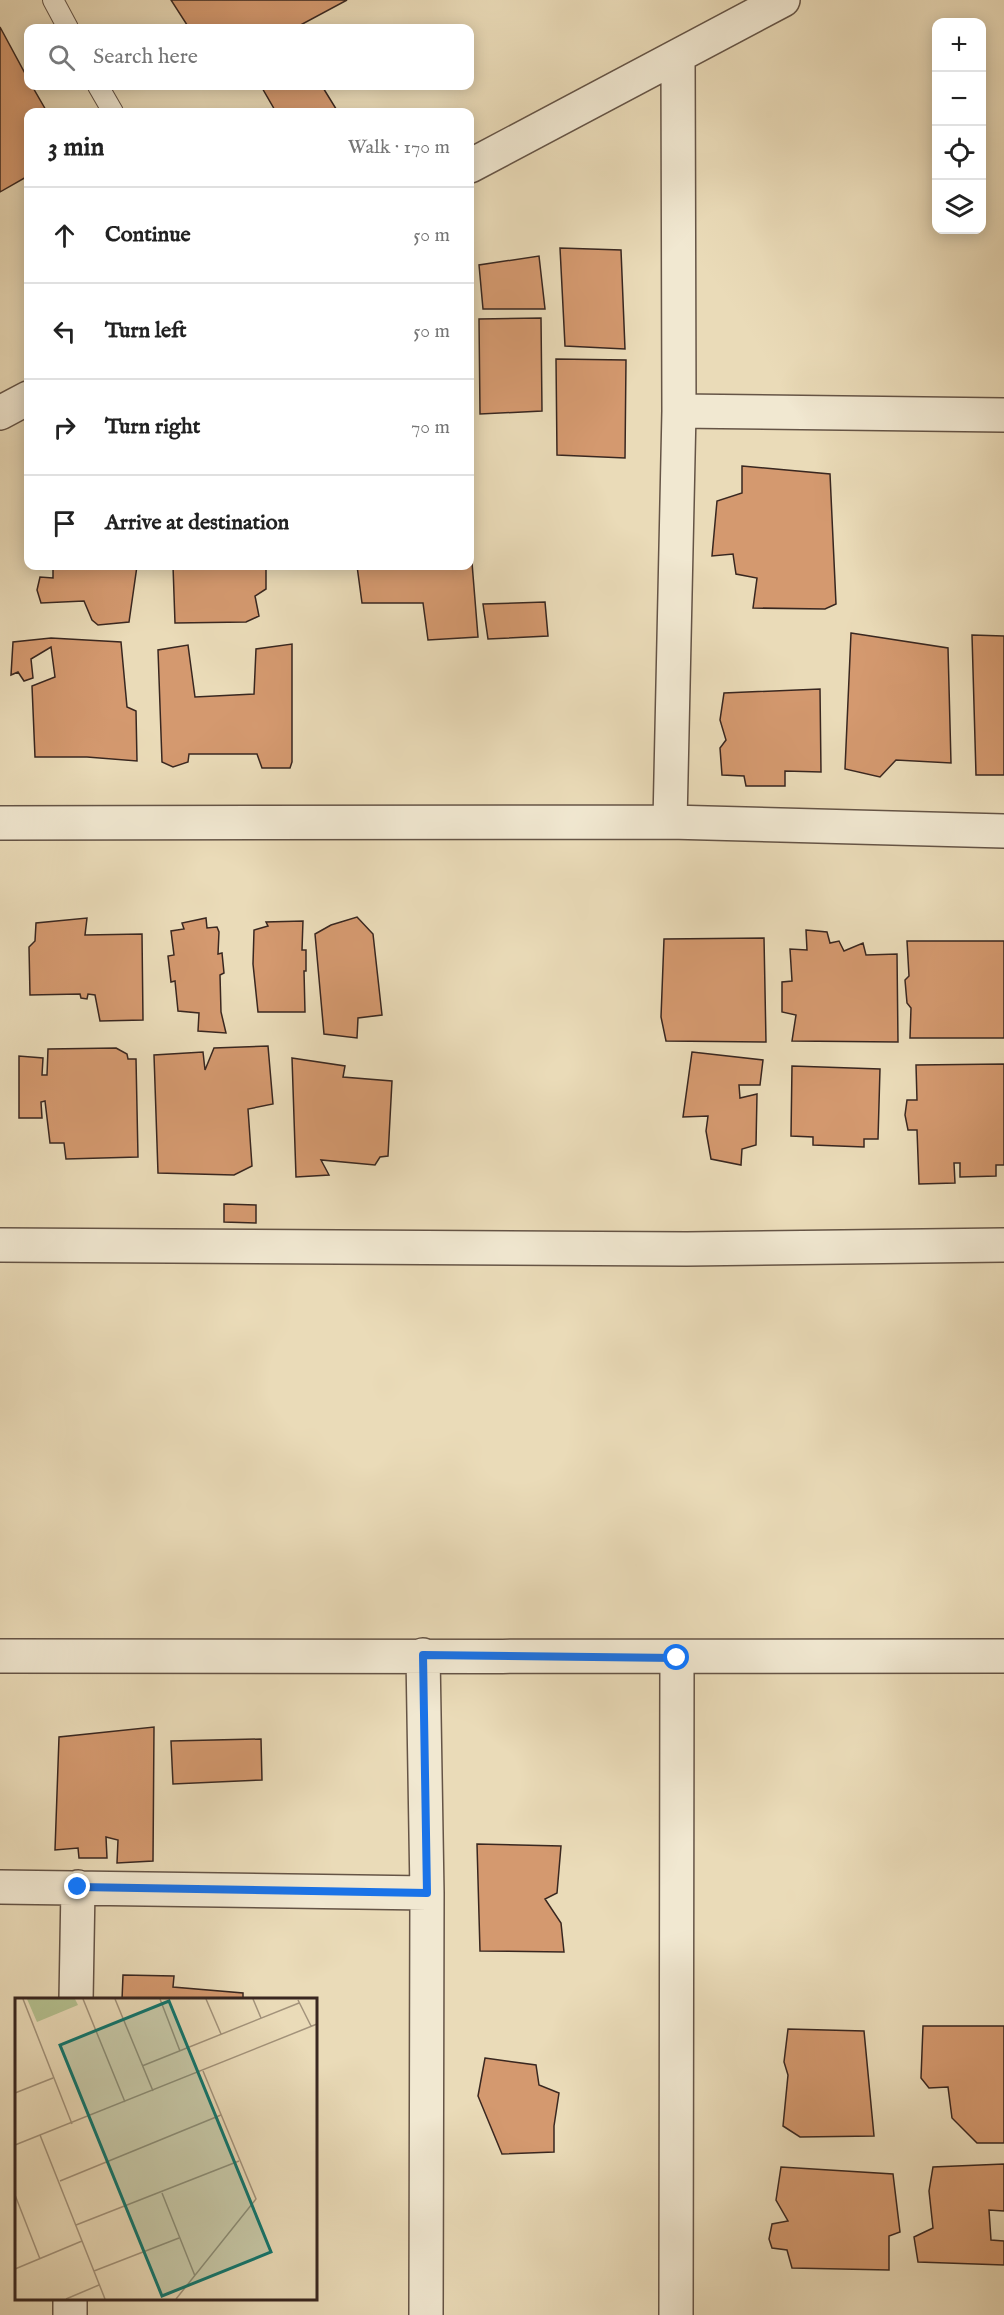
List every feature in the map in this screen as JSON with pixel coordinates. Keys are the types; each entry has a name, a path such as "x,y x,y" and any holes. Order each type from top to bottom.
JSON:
{"street":[{"path":"474,164 783,0"},
{"path":"669,822 679,411 678,56"},
{"path":"0,413 24,400"},
{"path":"679,411 1004,415"},
{"path":"0,823 669,822 1004,831"},
{"path":"0,1245 687,1249 1004,1245"},
{"path":"0,1656 423,1655 677,1658 1004,1656"},
{"path":"423,1655 427,1893 426,2315"},
{"path":"676,2315 677,1658"},
{"path":"0,1887 427,1893"},
{"path":"76,1998 78,1887"}],"lane":[{"path":"53,0 66,24"},
{"path":"100,90 111,108"}],"building":[{"path":"171,0 347,0 302,24 186,24"},
{"path":"0,27 24,72 24,90 34,90 45,108 24,108 24,178 0,192"},
{"path":"263,90 324,90 336,108 274,108"},
{"path":"560,248 621,250 625,349 565,346"},
{"path":"539,256 545,309 483,309 479,265"},
{"path":"541,318 542,411 480,414 479,319"},
{"path":"556,359 626,360 625,458 557,455"},
{"path":"742,466 830,474 836,604 825,609 753,608 757,578 736,574 733,554 712,556 717,501 742,493"},
{"path":"53,570 136,570 129,622 98,625 92,620 84,601 41,603 37,590 40,577 53,578"},
{"path":"173,570 266,570 266,589 255,596 259,616 246,622 175,623"},
{"path":"358,570 473,570 478,637 428,640 423,603 362,603"},
{"path":"545,602 548,636 488,639 483,604"},
{"path":"851,633 948,648 951,763 896,760 880,777 845,769"},
{"path":"972,635 1004,636 1004,775 976,775"},
{"path":"51,638 121,642 127,707 136,711 137,761 87,757 35,757 32,686 55,677 51,647 31,659 33,678 24,681 18,672 11,675 13,642"},
{"path":"292,644 292,762 290,768 262,768 257,754 189,754 188,762 173,767 162,762 158,650 188,645 195,697 254,694 256,649"},
{"path":"820,689 821,772 785,771 785,786 746,786 744,776 722,775 720,748 726,740 720,720 724,693"},
{"path":"357,917 373,934 382,1015 358,1018 357,1038 324,1034 315,934 331,925"},
{"path":"87,918 85,935 142,934 143,1020 100,1021 95,995 88,994 87,999 81,998 80,994 30,995 29,947 35,941 36,923"},
{"path":"206,918 207,928 217,927 219,932 218,954 222,953 224,973 220,975 221,1012 226,1033 198,1031 199,1013 178,1011 175,981 171,982 168,956 174,955 171,931 184,929 182,923"},
{"path":"303,921 302,950 306,950 305,1012 258,1012 253,964 254,930 268,926 266,922"},
{"path":"806,930 827,932 830,943 839,941 844,951 863,943 866,955 897,954 898,1042 792,1041 796,1015 782,1012 782,982 792,981 790,949 807,950"},
{"path":"764,938 766,1042 666,1041 661,1017 664,939"},
{"path":"907,941 1004,941 1004,1038 910,1038 911,1008 907,1003 905,980 909,976"},
{"path":"268,1046 273,1104 248,1109 252,1166 234,1175 158,1173 154,1055 203,1052 205,1070 214,1048"},
{"path":"116,1048 127,1054 128,1059 136,1059 138,1157 66,1159 64,1143 50,1143 45,1101 41,1102 42,1118 19,1118 19,1056 43,1058 42,1075 47,1075 48,1049"},
{"path":"692,1052 763,1060 760,1085 739,1085 740,1098 757,1094 756,1145 742,1149 741,1165 711,1159 706,1131 708,1116 683,1117"},
{"path":"292,1058 345,1066 343,1077 392,1081 388,1156 380,1157 375,1165 321,1160 329,1175 296,1177"},
{"path":"1004,1064 1004,1165 996,1165 996,1176 960,1177 960,1163 954,1163 955,1183 919,1184 917,1130 908,1130 905,1115 907,1100 917,1100 916,1065"},
{"path":"792,1066 880,1069 878,1139 864,1139 864,1147 813,1145 813,1137 791,1136"},
{"path":"224,1204 256,1205 256,1223 224,1222"},
{"path":"154,1727 153,1861 117,1863 118,1840 106,1837 107,1858 79,1858 78,1848 55,1850 59,1737"},
{"path":"261,1739 262,1780 173,1784 171,1741"},
{"path":"477,1844 561,1846 557,1893 545,1899 561,1923 564,1952 480,1951"},
{"path":"123,1975 174,1976 173,1987 243,1993 243,1998 122,1998"},
{"path":"923,2026 1004,2026 1004,2143 977,2143 952,2118 948,2087 929,2088 921,2078"},
{"path":"788,2029 864,2031 874,2136 800,2137 783,2126 788,2075 784,2062"},
{"path":"485,2058 536,2065 539,2085 559,2093 554,2126 554,2152 502,2154 478,2096"},
{"path":"1004,2164 1004,2211 989,2210 991,2240 1004,2241 1004,2265 918,2262 914,2237 933,2228 929,2191 933,2167"},
{"path":"781,2167 893,2174 900,2232 889,2236 889,2270 792,2268 787,2250 772,2248 769,2239 772,2224 788,2221 776,2200"}],"route":[{"path":"78,1887 427,1893 423,1655 677,1658"}]}
